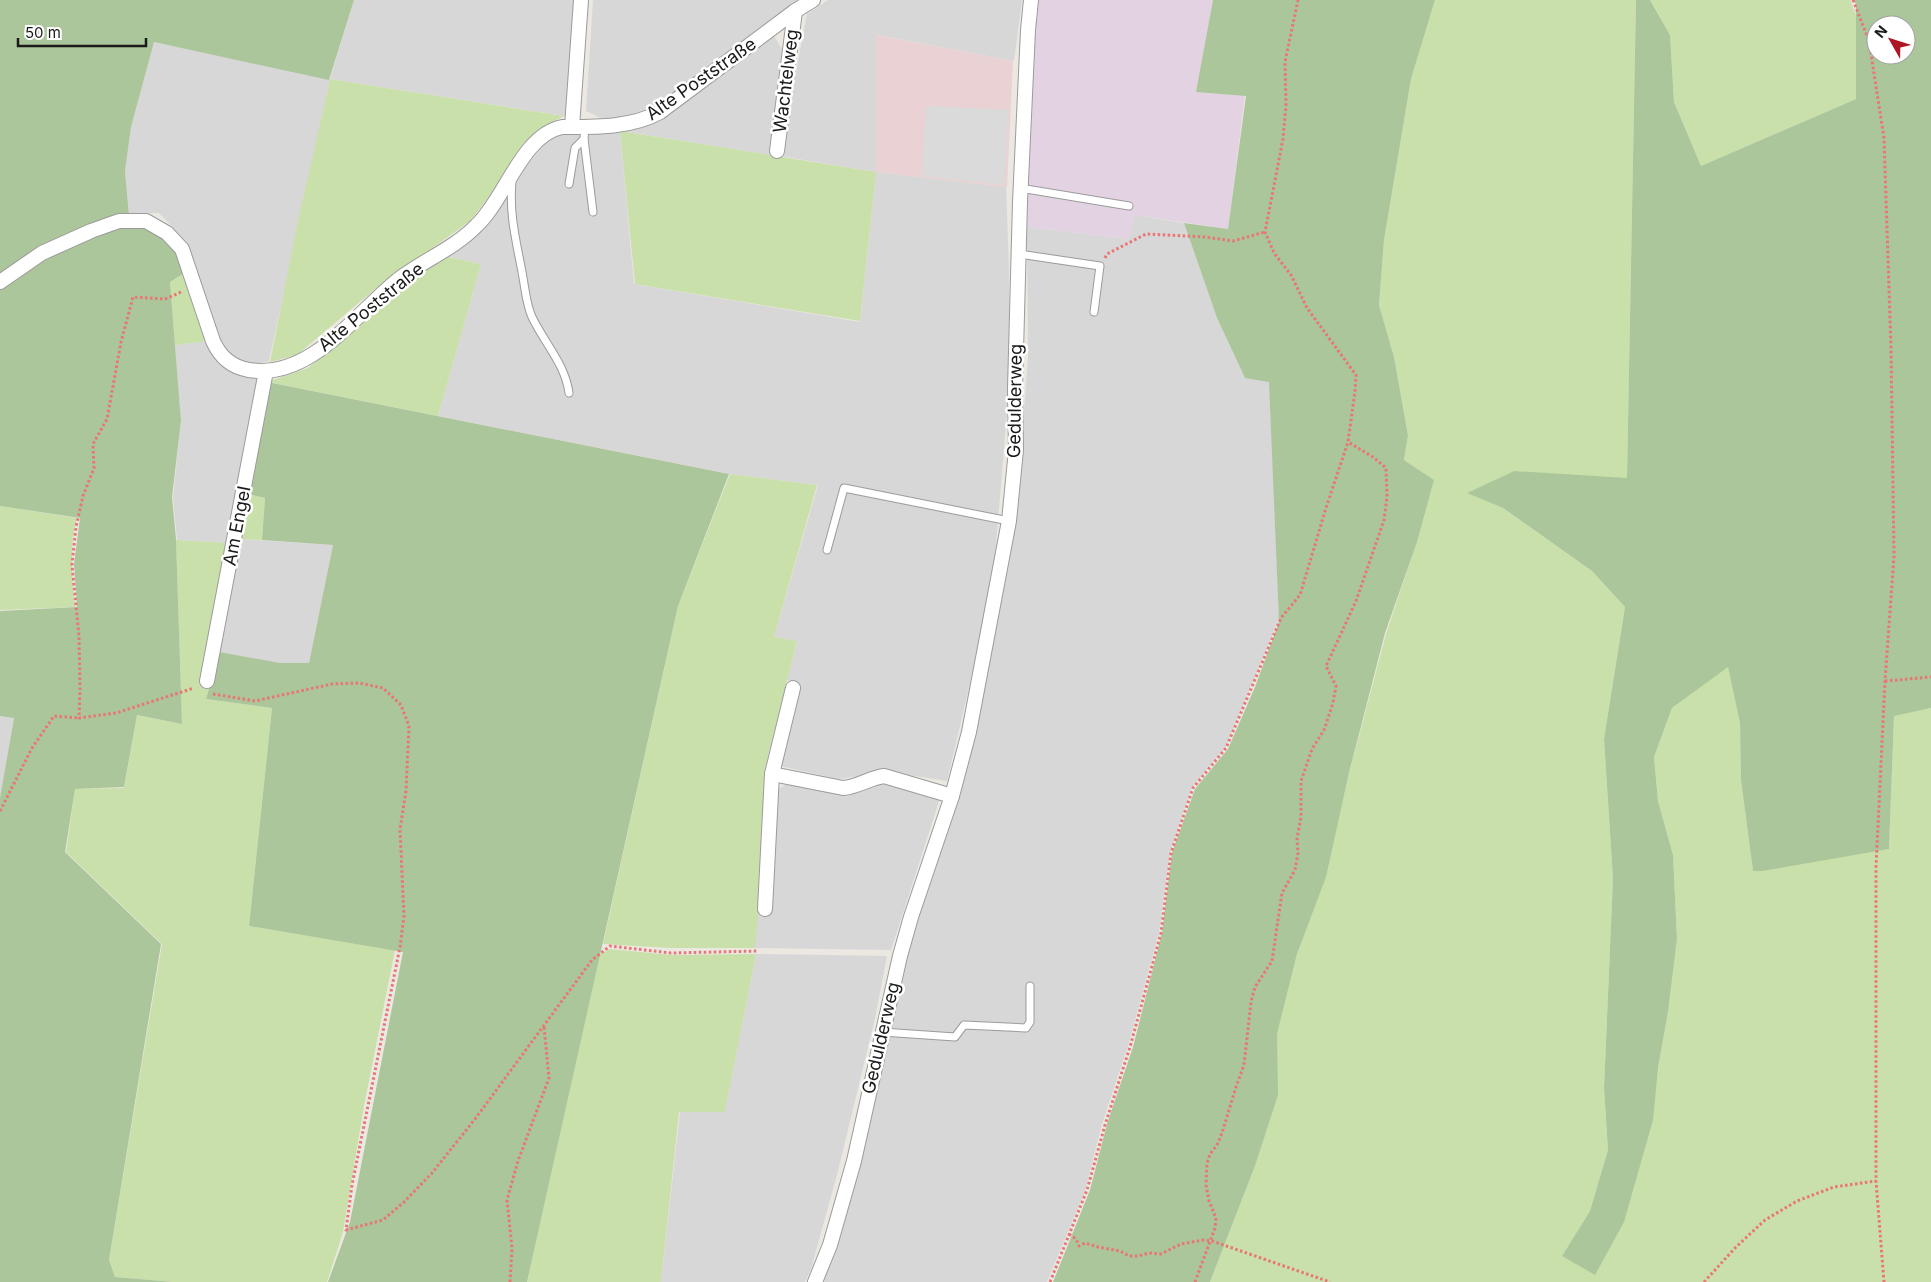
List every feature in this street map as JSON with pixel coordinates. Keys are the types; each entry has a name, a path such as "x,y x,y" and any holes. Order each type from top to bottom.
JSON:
{"street":[{"path":"580,131 581,0"},
{"name":"Alte Poststraße","path":"0,282 55,246 119,221 146,221 175,240 182,250 213,341 220,354 236,367 252,371 282,369 297,364 333,339 400,279 471,231 484,218 531,148 545,134 553,129 580,131 649,118 660,112 812,0"},
{"name":"Gedulderweg","path":"815,1282 840,1216 900,956 911,917 952,796 969,732 1009,521 1016,450 1015,389 1020,188 1031,0"},
{"name":"Wachtelweg","path":"777,151 795,11"},
{"name":"Am Engel","path":"206,686 266,371"},
{"path":"765,908 772,774 793,688"},
{"path":"772,774 843,788 854,787 884,776 952,796"}],"lane":[{"path":"569,184 580,131"},
{"path":"580,131 593,212"},
{"path":"512,175 510,201 512,219 528,308 562,368 567,380 569,393"},
{"path":"1020,188 1129,206"},
{"path":"1018,254 1100,266 1094,312"},
{"path":"827,550 844,488 1009,521"},
{"path":"882,1032 955,1037 964,1025 1026,1028 1030,1022 1030,986"}],"path":[{"path":"1050,1282 1087,1190 1104,1125 1130,1047 1160,933 1171,853 1193,788 1226,748 1281,618 1300,595 1348,442 1356,375 1307,308 1291,275 1274,252 1265,232 1282,139 1286,105 1284,62 1298,0"},
{"path":"1853,0 1869,41 1884,138 1892,348 1894,556 1885,681 1876,867 1876,1181 1884,1282"},
{"path":"1100,266 1107,254 1146,234 1205,237 1233,241 1265,232"},
{"path":"79,718 79,636 72,565 76,527 83,496 94,468 93,444 107,419 133,297 165,299 195,286"},
{"path":"1195,1282 1212,1241 1216,1218 1209,1201 1206,1185 1207,1163 1222,1134 1244,1065 1251,1002 1255,987 1272,962 1282,893 1295,870 1301,817 1301,781 1312,750 1324,730 1334,703 1336,686 1326,666 1356,601 1384,520 1386,468 1374,457 1348,442"},
{"path":"1885,681 1931,677"},
{"path":"0,811 32,748 54,716 79,718 116,713 194,688 206,686 222,697 255,700 332,684 359,683 383,688 401,706 408,726 406,791 400,829 404,916 400,947 352,1185 346,1230 383,1220 426,1179 476,1119 592,960 610,946 671,953 758,951"},
{"path":"510,1282 512,1248 506,1200 518,1161 550,1078 544,1026"},
{"path":"1704,1282 1764,1220 1797,1201 1834,1187 1876,1181"},
{"path":"1069,1234 1076,1239 1079,1246 1085,1243 1120,1251 1129,1256 1148,1253 1161,1254 1181,1244 1203,1240 1212,1241 1330,1282"}],"shaded area":[{"path":"354,0 576,0 565,116 330,79"},
{"path":"593,0 803,0 704,73 654,106 622,118 601,118 586,111"},
{"path":"828,0 1022,0 1014,61 877,35 876,172 780,156 807,14"},
{"path":"1038,0 1213,0 1197,92 1245,95 1228,229 1135,215 1128,239 1027,227 1033,36"},
{"path":"876,35 1013,61 1007,187 876,172"},
{"path":"774,36 782,49 770,155 621,131 740,60"},
{"path":"154,42 330,79 269,361 254,364 236,359 220,345 188,243 159,213 129,214 125,170 131,126"},
{"path":"926,106 1008,110 1005,185 922,176"},
{"path":"572,129 620,131 634,284 860,322 876,172 1006,187 1009,269 1009,387 994,569 947,781 890,772 838,779 780,766 800,683 787,680 797,642 774,637 818,485 730,474 438,416 481,264 445,256 547,142"},
{"path":"1135,215 1184,223 1217,318 1245,378 1270,381 1279,619 1225,748 1192,787 1170,852 1159,933 1128,1046 1102,1124 1085,1191 1047,1282 822,1282 853,1176 907,952 959,797 984,688 1007,574 1016,516 1028,358 1027,227 1128,239"},
{"path":"208,341 227,367 258,380 230,543 177,540 173,497 181,421 175,345"},
{"path":"240,539 333,545 309,663 280,664 219,653"},
{"path":"0,716 14,717 0,801"},
{"path":"786,784 847,795 881,784 941,795 891,950 754,948 757,914 772,912 778,790"},
{"path":"756,954 887,956 875,1018 838,1171 811,1269 805,1282 661,1282 680,1112 725,1112"}],"green space":[{"path":"0,0 354,0 329,80 154,42 131,127 125,171 129,215 0,277"},
{"path":"1213,0 1435,0 1411,79 1384,240 1379,305 1394,357 1408,435 1404,460 1434,480 1417,542 1385,633 1349,773 1326,877 1297,954 1277,1034 1278,1095 1255,1166 1210,1282 1053,1282 1090,1190 1107,1124 1133,1047 1162,933 1172,853 1195,789 1228,749 1255,687 1279,622 1269,382 1245,378 1217,318 1184,223 1228,229 1246,96 1196,92"},
{"path":"1435,0 1636,0 1627,479 1514,471 1468,493 1503,508 1592,571 1625,607 1604,739 1613,879 1604,1088 1608,1150 1590,1211 1562,1256 1595,1274 1658,1068 1668,1012 1677,939 1673,855 1658,801 1654,757 1672,708 1728,666 1740,723 1741,780 1753,871 1889,849 1894,715 1931,708 1931,1282 1210,1282 1255,1166 1277,1095 1277,1033 1297,954 1325,877 1349,774 1386,634 1417,541 1434,480 1404,460 1408,434 1394,357 1379,305 1384,240 1411,79"},
{"path":"1636,0 1650,0 1670,35 1674,102 1701,166 1856,99 1856,4 1853,0 1931,0 1931,708 1894,716 1889,849 1753,871 1741,780 1740,723 1728,667 1672,708 1654,757 1658,801 1673,855 1677,939 1668,1012 1658,1068 1653,1120 1624,1222 1595,1275 1562,1256 1590,1211 1608,1150 1604,1088 1613,879 1604,739 1625,607 1592,571 1503,508 1467,493 1514,471 1627,478"},
{"path":"1650,0 1850,0 1856,15 1856,99 1701,166 1674,102 1670,35"},
{"path":"330,79 564,116 539,129 470,221 375,289 297,355 270,362 297,225"},
{"path":"620,131 876,172 860,321 635,284"},
{"path":"136,224 169,239 186,272 170,282 181,421 172,497 176,539 182,724 137,715 124,787 75,789 65,852 161,944 109,1260 115,1277 174,1282 0,1282 0,798 14,718 0,716 0,611 77,607 74,564 80,518 0,506 0,287 31,266 93,233"},
{"path":"444,256 481,264 438,416 267,382 308,368 339,343 406,282"},
{"path":"186,272 208,341 175,345 170,282"},
{"path":"267,382 729,474 678,606 527,1282 328,1282 350,1222 403,952 249,926 272,708 206,699 219,652 280,663 309,663 333,545 262,540 265,498 248,494"},
{"path":"730,474 817,485 774,637 797,641 764,772 761,914 758,914 755,948 671,948 603,944 678,606"},
{"path":"248,494 265,498 262,540 239,539"},
{"path":"0,506 77,518 72,551 75,607 0,610"},
{"path":"176,540 230,543 212,675 206,699 272,708 249,926 395,950 364,1106 343,1232 327,1282 174,1282 115,1277 109,1260 162,944 66,852 75,789 124,788 137,715 182,724"},
{"path":"610,949 671,955 756,954 725,1112 679,1112 661,1282 527,1282 600,954"}]}
